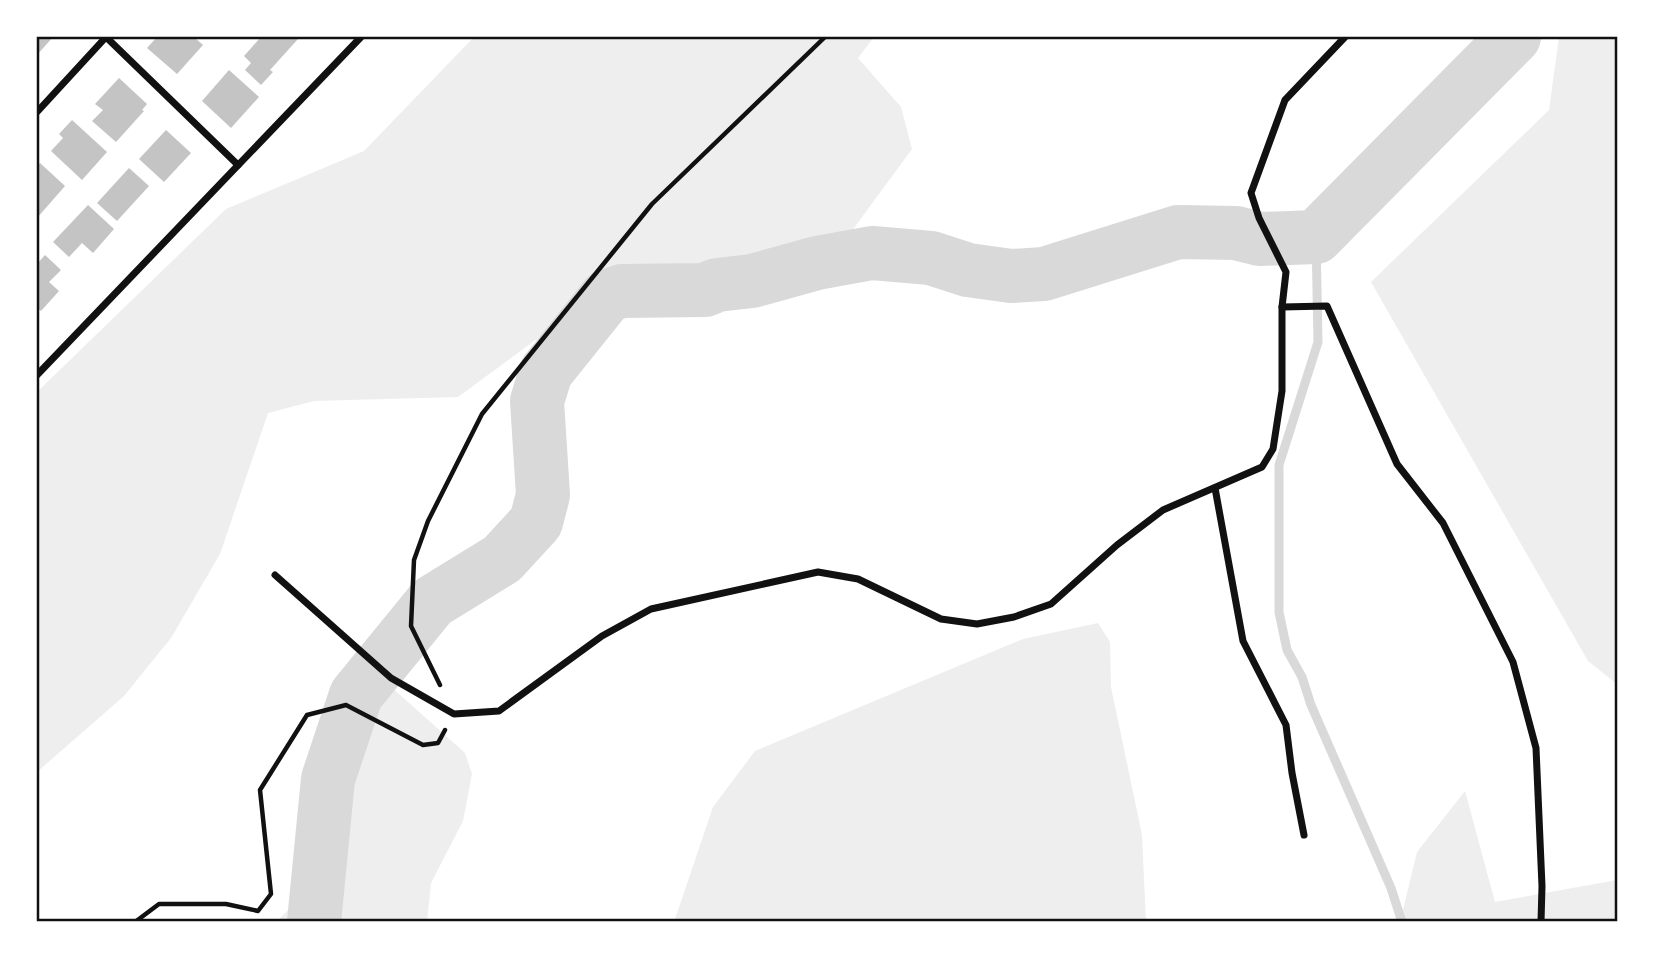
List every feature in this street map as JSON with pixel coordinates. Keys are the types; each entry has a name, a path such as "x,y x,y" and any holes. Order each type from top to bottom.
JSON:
{"street":[{"path":"37,112 106,37 238,165"},
{"path":"37,374 361,37"},
{"path":"275,575 391,678 454,713 499,711 602,636 651,609 818,572 858,579 941,620 977,624 1014,617 1051,604 1117,545 1163,510 1262,467 1273,449 1282,391 1282,307 1286,272 1259,218 1251,193 1285,100 1345,37"},
{"path":"1282,307 1327,306 1397,464 1443,523 1513,662 1536,748 1541,922"},
{"path":"1214,488 1244,641 1286,725 1304,835"}],"path":[{"path":"135,922 159,904 226,904 258,911 271,894 260,790 307,715 346,705 424,745 438,744 454,713 411,626 414,560 428,521 482,414 652,204 825,37"}],"shaded area":[{"path":"474,37 874,37 858,58 901,107 912,149 851,232 828,250 625,274 458,397 314,401 268,413 220,554 171,638 124,696 37,772 37,392 226,209 364,151"},
{"path":"1559,37 1617,37 1617,684 1588,661 1371,282 1549,110"},
{"path":"1098,623 1110,642 1111,687 1142,835 1146,922 674,922 713,807 755,751 1023,639"},
{"path":"389,685 465,753 472,774 463,821 431,883 427,922 276,922 299,899 309,878 303,810 332,729"},
{"path":"1465,791 1495,902 1617,880 1617,922 1400,922 1417,852"}],"building":[{"path":"37,37 53,37 37,55"},
{"path":"157,37 194,37 203,45 177,74 147,48"},
{"path":"261,37 298,39 270,70 273,72 261,85 245,70 251,63 244,56"},
{"path":"229,70 259,97 231,128 202,101"},
{"path":"119,78 147,104 142,110 144,111 116,142 92,121 103,110 95,104"},
{"path":"72,120 107,152 82,180 51,151 63,138 59,134"},
{"path":"166,130 191,153 164,182 139,159"},
{"path":"40,163 65,186 37,218 37,167"},
{"path":"129,168 149,186 117,221 97,203"},
{"path":"88,205 114,229 93,253 82,243 69,257 53,242"},
{"path":"45,255 61,270 49,282 59,291 41,311 37,308 37,264"}],"waterway":[{"path":"314,922 328,779 356,695 432,602 502,559 536,522 543,495 537,401 546,372 607,296 622,291 705,290 717,285 752,281 817,263 872,253 931,258 968,270 1011,276 1044,274 1178,232 1236,233 1260,239 1316,237 1514,37"},
{"path":"1316,237 1318,342 1279,465 1279,612 1287,650 1302,677 1311,705 1391,888 1402,922"}]}
